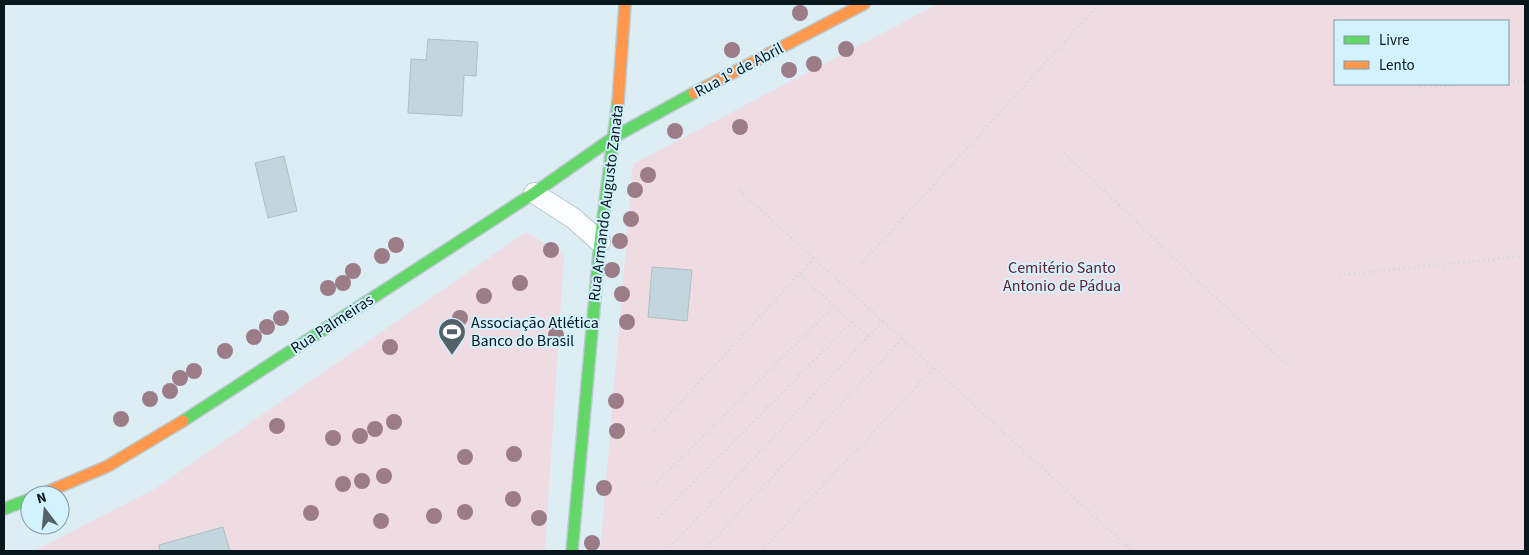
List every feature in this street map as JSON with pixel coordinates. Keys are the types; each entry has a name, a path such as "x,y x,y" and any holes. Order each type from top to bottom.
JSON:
{"street":[{"name":"Rua Armando Augusto Zanata","path":"572,551 600,242 614,137 626,4"},
{"name":"Rua 1º de Abril","path":"614,137 864,4"},
{"name":"Rua Palmeiras","path":"63,485 108,466 178,424 534,193 614,137"},
{"path":"534,193 573,218 600,242"},
{"path":"4,509 20,503"}],"path":[{"path":"862,263 1099,4"},
{"path":"1509,82 1525,81"},
{"path":"1420,87 1460,85"},
{"path":"1064,153 1288,366"},
{"path":"739,190 1132,551"},
{"path":"1339,275 1525,256"},
{"path":"654,431 814,258"},
{"path":"800,274 868,337"},
{"path":"653,486 834,306"},
{"path":"666,551 883,321"},
{"path":"658,518 852,322"},
{"path":"703,551 902,339"},
{"path":"761,551 934,368"}],"green space":[{"name":"Cemitério Santo Antonio de Pádua","path":"938,4 1525,4 1525,551 600,551 633,164"},
{"name":"Associação Atlética Banco do Brasil","path":"526,232 564,255 545,551 34,551 65,535 70,535 70,532 156,488"}],"building":[{"path":"428,39 478,42 476,76 464,75 462,116 408,113 411,59 426,60"},
{"path":"284,156 297,211 268,218 255,163"},
{"path":"652,267 692,270 687,321 648,317"},
{"path":"223,527 230,551 160,551 159,545"}],"traffic: fast":[{"path":"183,421 534,193 614,137 694,93"},
{"path":"572,551 600,242 618,102"},
{"path":"4,509 20,503"}],"traffic: slow":[{"path":"618,102 625,4"},
{"path":"694,93 864,4"},
{"path":"63,485 108,466 183,421"}],"place":[{"name":"Associação Atlética Banco do Brasil","path":"452,356"}]}
